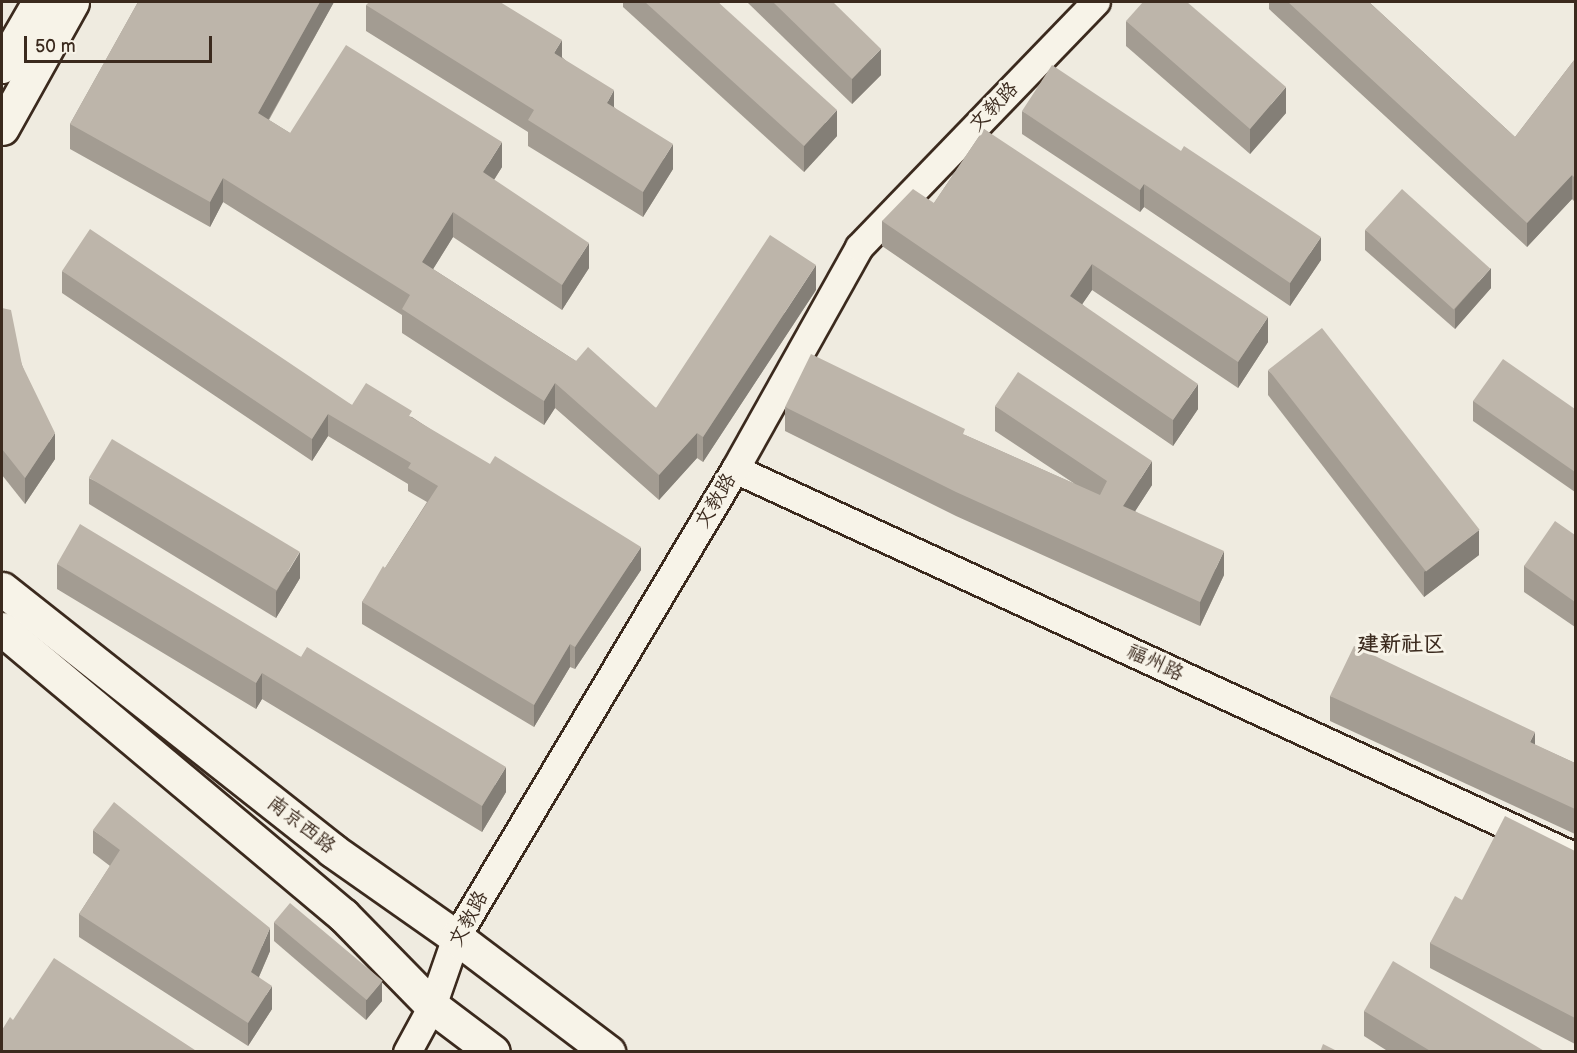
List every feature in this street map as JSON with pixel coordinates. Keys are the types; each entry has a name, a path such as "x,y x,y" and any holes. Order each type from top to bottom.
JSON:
{"main road":[{"path":"2,66 39,2"},
{"path":"2,128 72,2"},
{"name":"南京西路","path":"2,589 332,850 456,937 608,1052"},
{"name":"南京西路","path":"2,629 343,915 432,1006 493,1052"}],"street":[{"name":"文教路","path":"407,1052 432,1006 456,937 735,469 859,247 1096,2"},
{"name":"福州路","path":"735,469 1575,857"}],"building":[{"path":"138,2 320,2 258,113 290,133 346,45 502,142 483,172 589,243 562,285 453,212 422,262 576,361 588,347 656,408 770,235 816,265 703,437 697,433 659,475 555,383 544,401 402,309 410,295 223,178 210,202 70,124"},
{"path":"369,2 500,2 562,40 554,53 614,90 607,103 673,144 643,192 528,120 534,110 366,5"},
{"path":"645,2 718,2 837,110 804,146"},
{"path":"773,2 833,2 881,49 852,79"},
{"path":"1143,2 1187,2 1286,87 1250,129 1126,21"},
{"path":"1288,2 1369,2 1515,137 1575,59 1575,178 1572,175 1527,223"},
{"path":"1052,65 1181,151 1184,146 1321,237 1290,283 1144,184 1140,190 1022,111"},
{"path":"984,129 1268,317 1238,362 1092,264 1070,296 1198,384 1173,420 882,221 913,189 934,203"},
{"path":"1402,189 1490,269 1454,309 1365,230"},
{"path":"90,229 352,405 366,383 412,411 409,416 490,464 495,456 641,547 575,647 570,644 534,705 362,602 383,566 385,568 438,486 408,468 411,463 328,414 312,439 62,271"},
{"path":"2,308 11,310 22,365 55,433 25,478 2,449"},
{"path":"1322,328 1480,530 1426,572 1268,370"},
{"path":"811,354 965,429 963,434 1100,495 1107,481 995,406 1018,372 1152,461 1123,506 1224,551 1200,602 956,492 785,407"},
{"path":"1503,359 1575,409 1575,472 1473,401"},
{"path":"112,439 300,552 277,590 89,478"},
{"path":"1555,521 1575,535 1575,602 1524,566"},
{"path":"80,524 301,657 307,647 506,767 482,806 262,673 256,683 57,564"},
{"path":"1354,646 1535,732 1530,742 1575,763 1575,809 1330,696"},
{"path":"114,802 270,928 251,972 272,986 248,1023 79,914 120,850 93,830"},
{"path":"1505,816 1575,851 1575,1018 1430,943 1455,896 1462,900"},
{"path":"290,903 383,981 367,1000 274,922"},
{"path":"54,958 198,1052 2,1052 2,1030 10,1017 13,1020"},
{"path":"1393,961 1546,1052 1432,1052 1364,1011"},
{"path":"1323,1044 1339,1052 1320,1052"}],"district":[{"name":"建新社区","path":"1401,645"}]}
